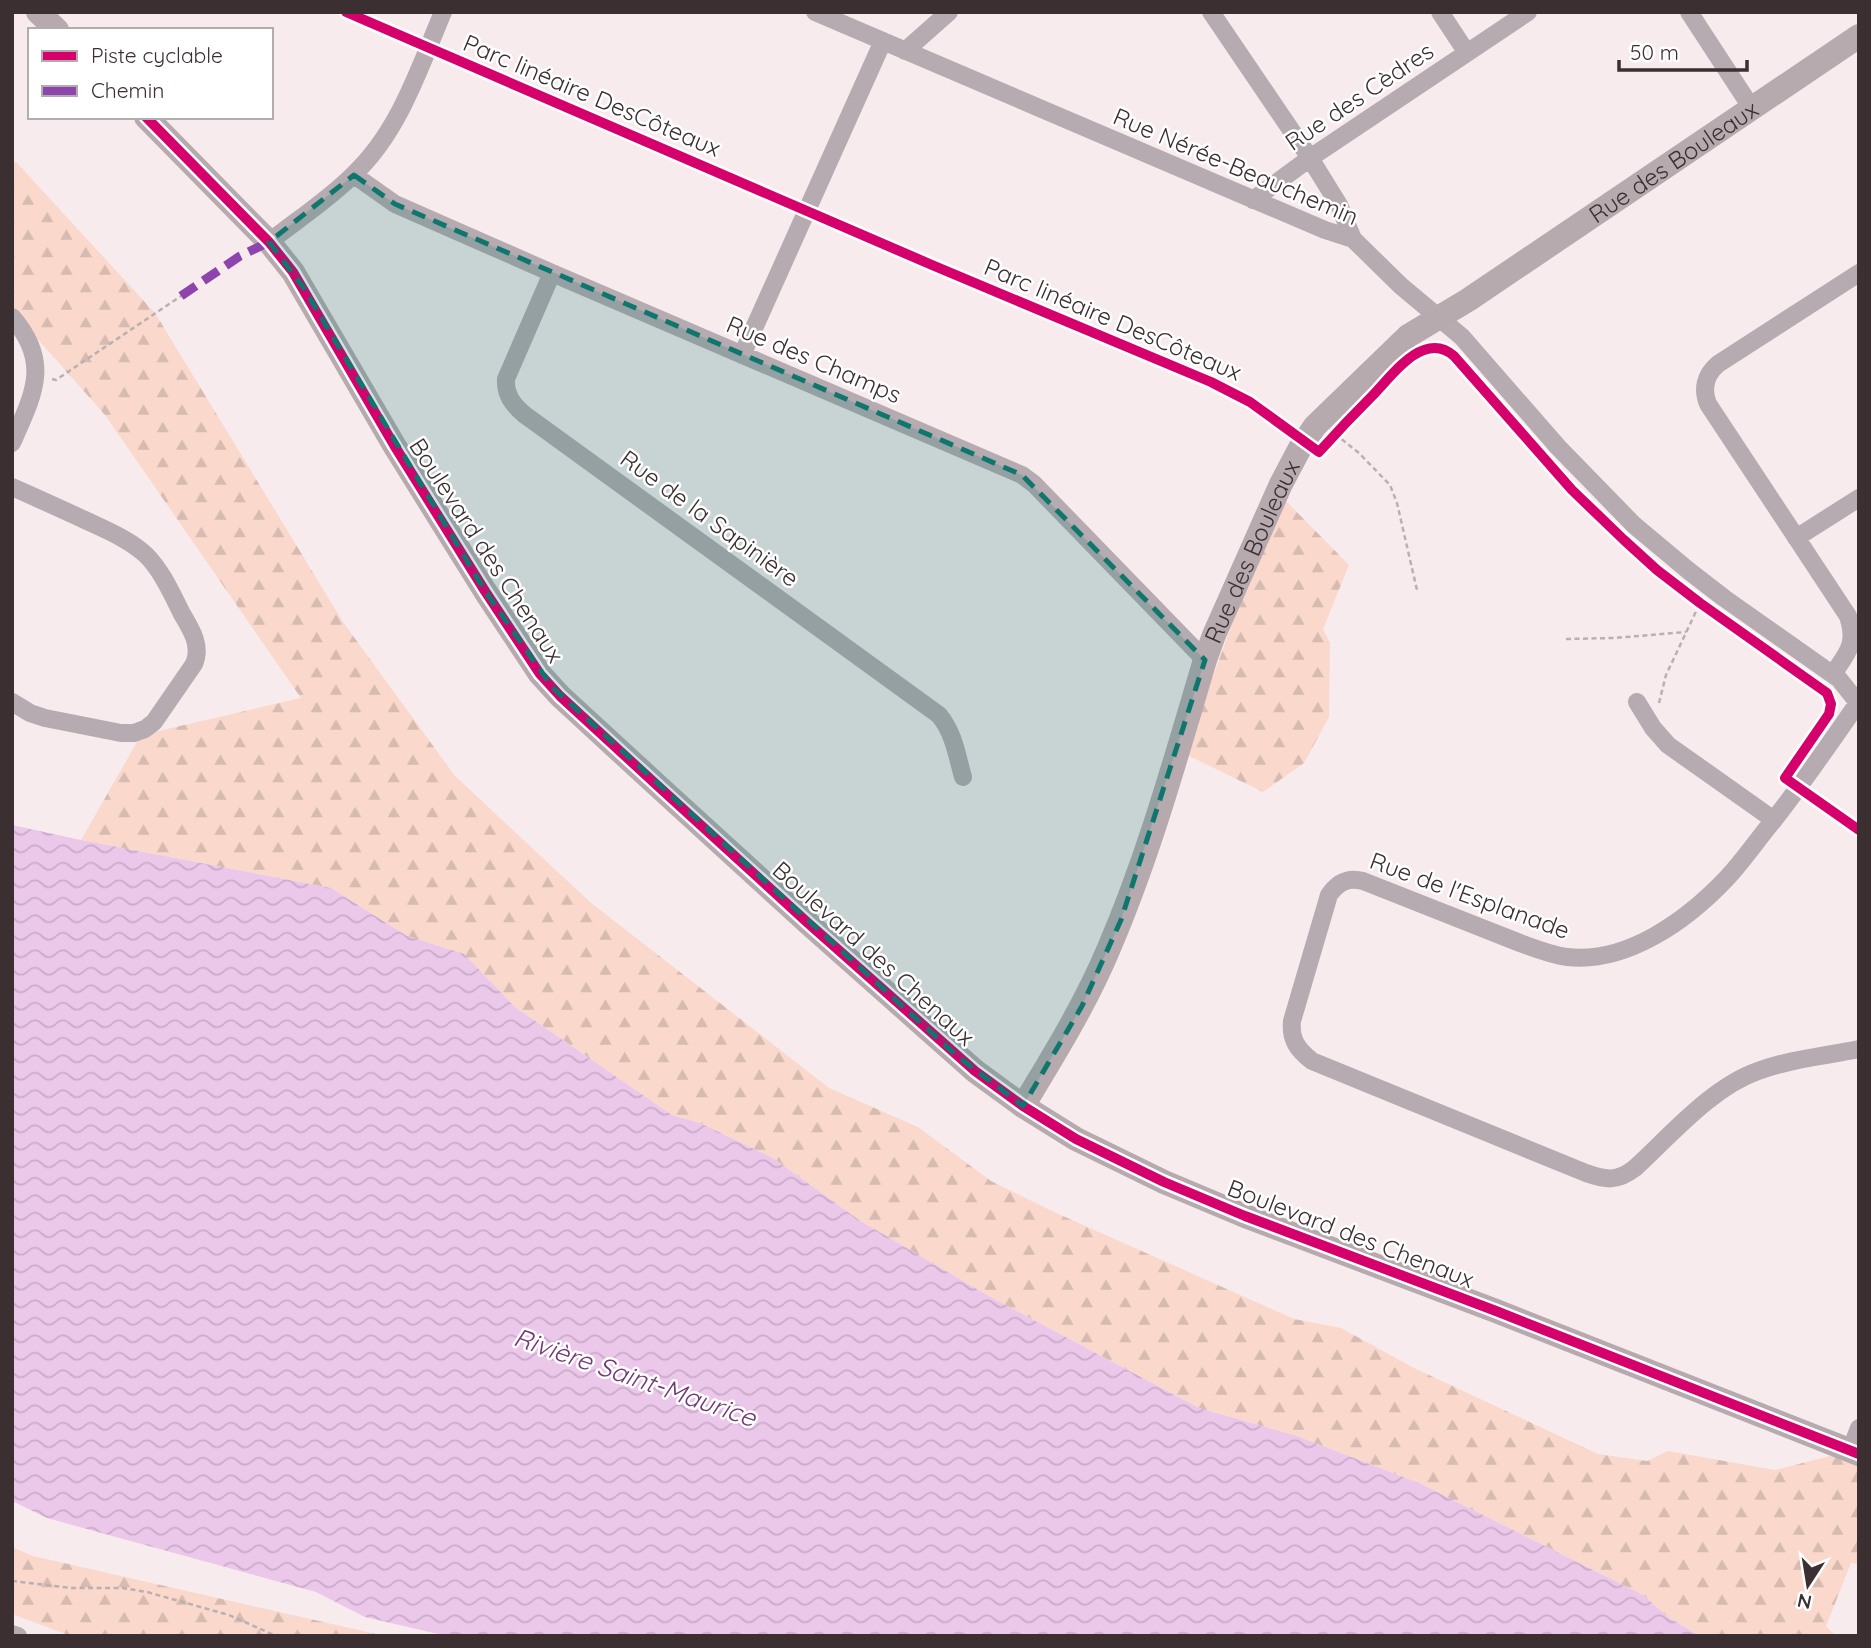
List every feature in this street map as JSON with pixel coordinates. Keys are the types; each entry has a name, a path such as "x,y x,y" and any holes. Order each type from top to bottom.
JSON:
{"street":[{"path":"38,12 55,28"},
{"path":"269,242 354,175 375,152 397,117 443,12"},
{"name":"Rue Nérée-Beauchemin","path":"815,12 1253,200 1353,239 1401,286 1469,344 1558,447 1634,525 1724,598 1839,678 1858,704"},
{"path":"905,51 949,12"},
{"path":"1210,12 1342,209 1353,239"},
{"path":"1440,12 1467,53"},
{"name":"Rue des Cèdres","path":"1253,200 1528,12"},
{"path":"1689,12 1751,107"},
{"name":"Rue des Bouleaux","path":"1023,1106 1082,1006 1108,951 1150,841 1205,660 1281,484 1304,442 1324,416 1408,336 1468,300 1859,36"},
{"path":"742,355 883,41"},
{"name":"Boulevard des Chenaux","path":"148,119 269,242 303,287 394,445 479,582 546,681 631,762 975,1071 1023,1106 1098,1152 1187,1192 1496,1311 1856,1444"},
{"name":"Rue des Champs","path":"354,175 395,204 1029,479 1205,660"},
{"name":"Rue de la Sapinière","path":"552,273 506,379 507,393 517,408 939,715 951,734 963,777"},
{"path":"1833,674 1851,646 1852,627 1848,616 1709,404 1705,391 1706,380 1718,364 1859,273"},
{"path":"12,317 32,348 36,368 33,394 12,443"},
{"path":"12,487 113,533 146,555 165,582 187,622 197,653 194,664 156,720 141,731 121,733 45,718 12,702"},
{"path":"1797,538 1859,498"},
{"path":"1637,702 1653,728 1668,745 1773,820"},
{"name":"Rue de l'Esplanade","path":"1858,704 1788,803 1727,878 1682,918 1631,947 1610,954 1568,957 1546,952 1354,878 1339,883 1329,895 1291,1031 1293,1039 1304,1054 1322,1065 1586,1173 1608,1179 1627,1174 1635,1168 1706,1102 1741,1078 1772,1066 1859,1049"},
{"path":"12,1634 18,1636"}],"path":[{"path":"35,376 56,380 181,296"},
{"path":"1304,442 1318,452 1345,425"},
{"path":"1335,434 1359,453 1394,492 1417,590"},
{"path":"1689,594 1711,611"},
{"path":"1653,728 1666,675 1700,603"},
{"path":"1566,639 1686,632"},
{"path":"12,1581 71,1588 123,1588 147,1592 229,1615 276,1636"}],"highlighted area":[{"path":"354,175 395,204 1022,475 1205,660 1121,920 1082,1006 1023,1106 957,1056 552,687 485,591 303,287 269,242"}],"green space":[{"path":"12,161 17,163 155,313 343,622 455,776 590,902 829,1088 918,1127 991,1181 1294,1319 1341,1328 1414,1368 1598,1454 1647,1461 1668,1451 1775,1470 1842,1453 1859,1459 1859,1564 1851,1563 1826,1626 1836,1636 1700,1636 1668,1617 1643,1595 1419,1483 1297,1436 1199,1408 987,1295 859,1220 773,1158 700,1123 672,1115 515,1007 464,954 407,936 331,888 81,840 141,735 301,698 105,415 12,310"},
{"path":"1282,497 1349,565 1323,629 1330,643 1329,717 1304,763 1263,792 1185,754 1257,555"},
{"path":"12,1547 33,1556 385,1636 71,1636 12,1614"}],"water":[{"name":"Rivière Saint-Maurice","path":"12,825 331,888 407,936 464,954 515,1007 672,1115 700,1123 773,1158 859,1220 987,1295 1199,1408 1297,1436 1419,1483 1643,1595 1668,1617 1700,1636 447,1636 365,1617 316,1592 47,1518 12,1501"}],"marked path":[{"path":"181,296 240,256 269,242"}],"cycle path":[{"name":"Parc linéaire DesCôteaux","path":"346,12 932,265 1211,382 1250,402 1319,452 1411,357 1432,348 1447,351 1572,490 1657,570 1827,693 1831,704 1829,714 1785,778 1859,830"},
{"path":"148,119 269,242 293,272 394,445 540,674 560,696 808,923 975,1071 1023,1106 1076,1139 1164,1182 1245,1216 1496,1311 1859,1454"}]}
